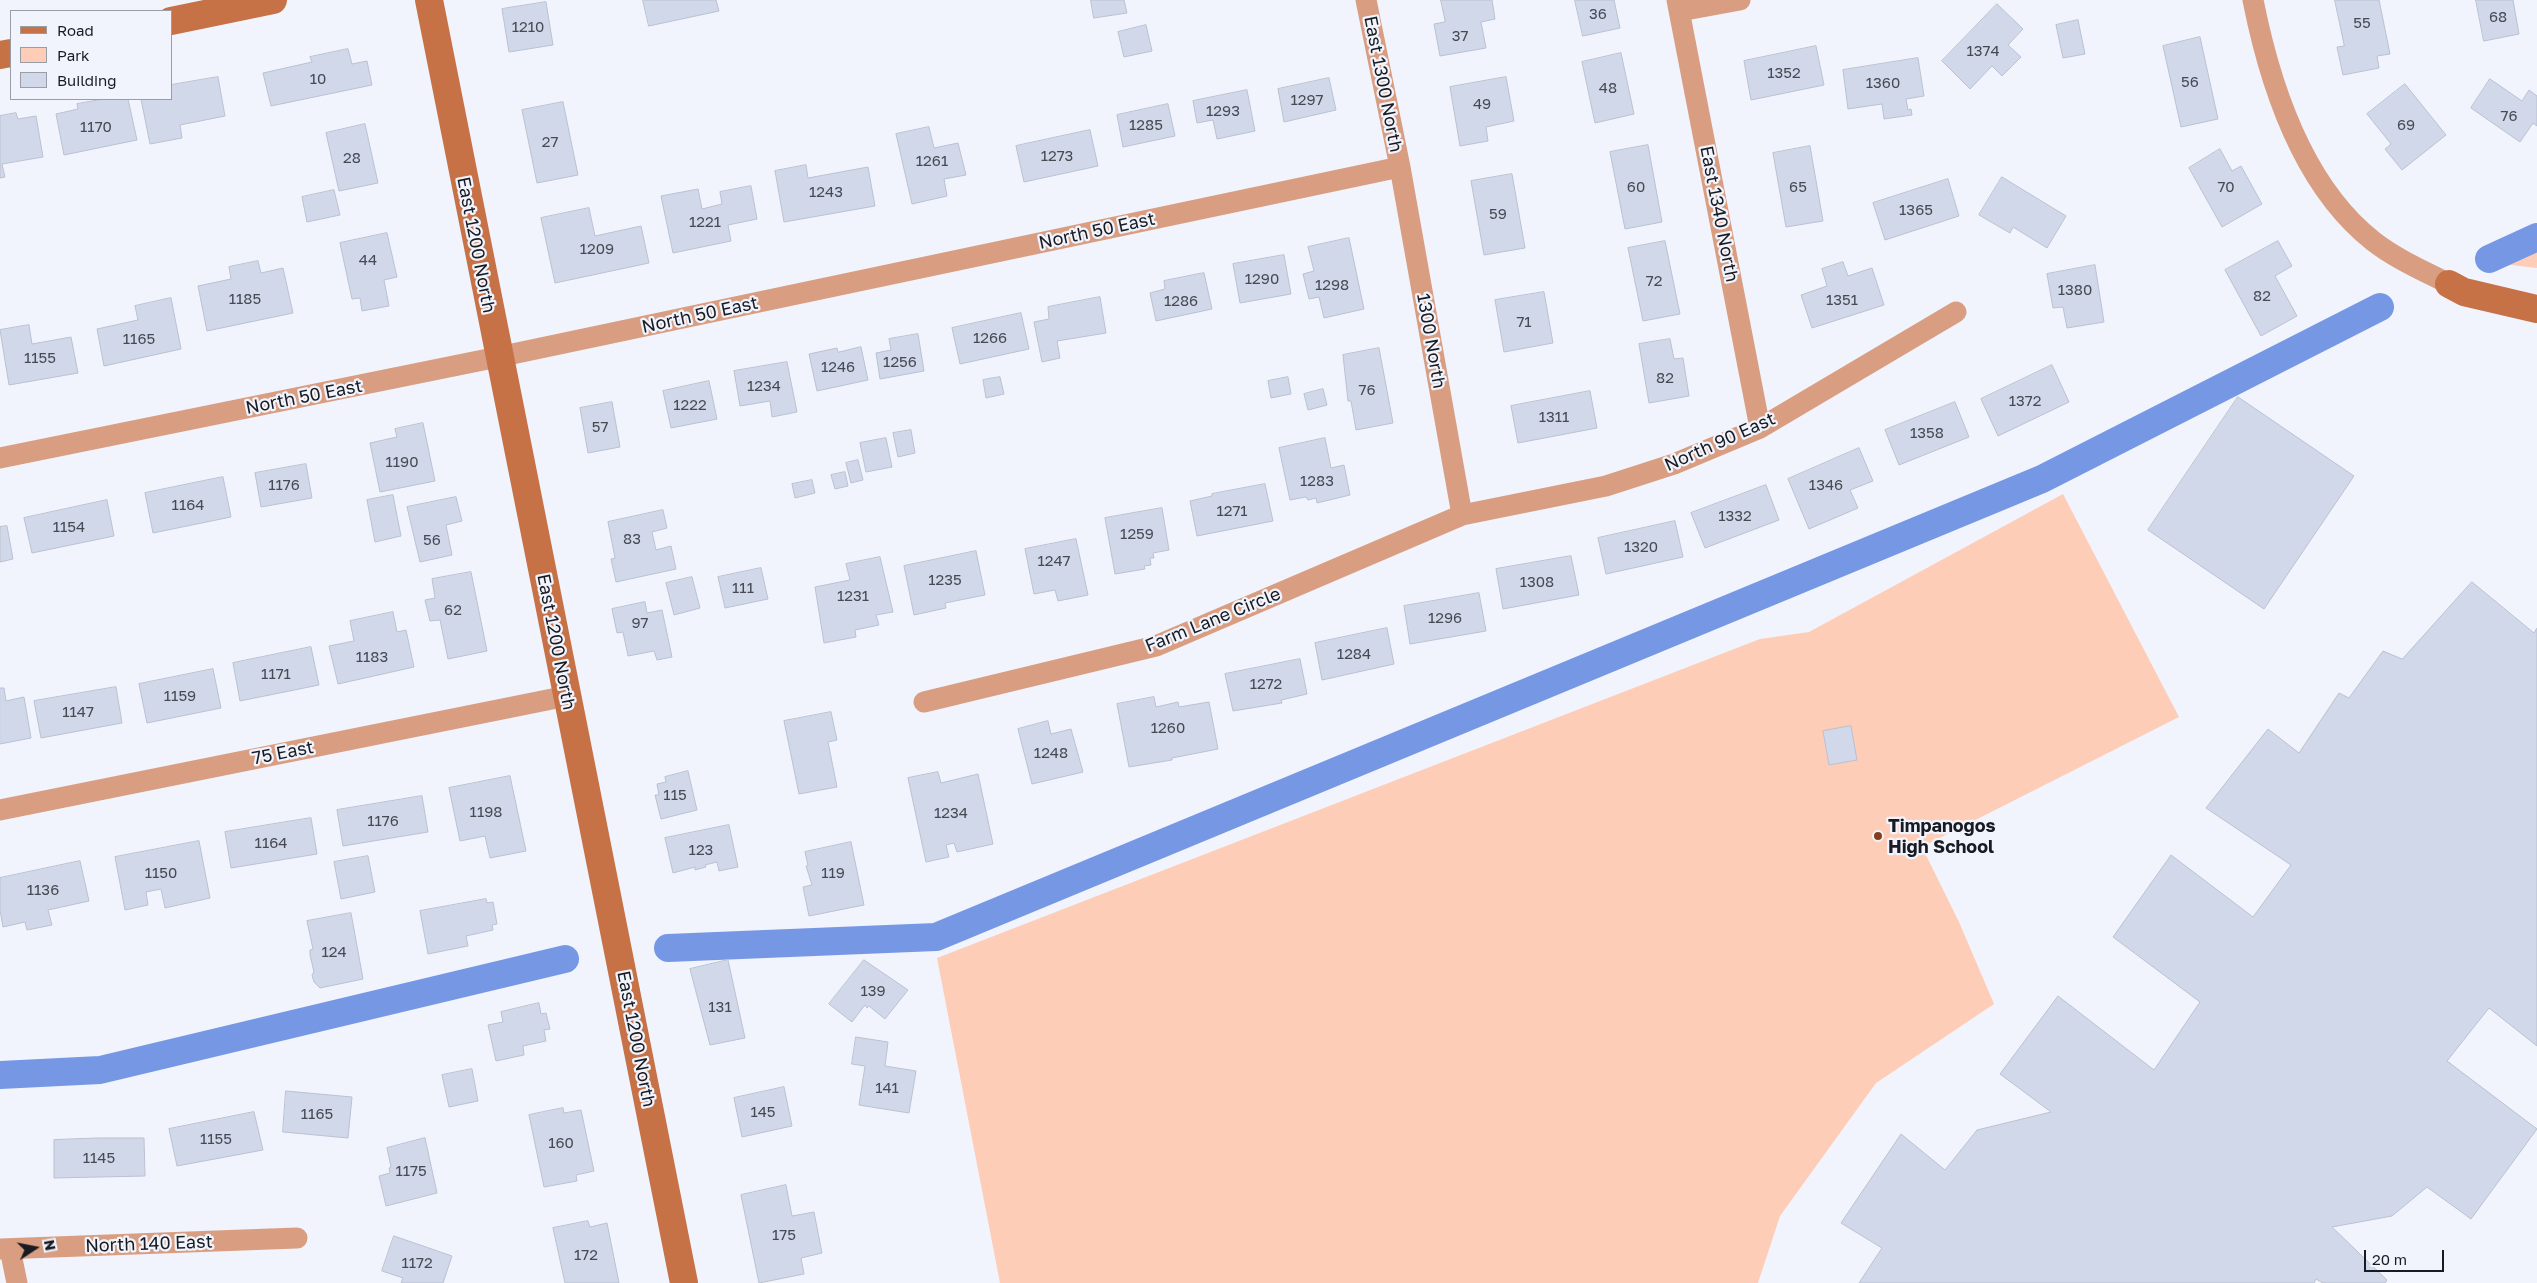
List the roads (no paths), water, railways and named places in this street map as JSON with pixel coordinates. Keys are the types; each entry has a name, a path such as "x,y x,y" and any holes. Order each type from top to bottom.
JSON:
{"street":[{"path":"172,21 272,0"},
{"name":"East 1200 North","path":"429,0 498,357 684,1283"},
{"name":"East 1300 North","path":"1366,0 1400,167"},
{"path":"1679,5 1740,0"},
{"path":"2253,0 2284,114 2310,168 2336,204 2373,241 2402,260 2464,292 2537,309"},
{"name":"East 1340 North","path":"1679,5 1760,428"},
{"name":"North 50 East","path":"0,458 498,357 1400,167"},
{"name":"1300 North","path":"1400,167 1462,515"},
{"name":"North 90 East","path":"1462,515 1606,486 1674,464 1760,428 1956,312"},
{"name":"Farm Lane Circle","path":"924,702 1156,646 1462,515"},
{"name":"75 East","path":"0,810 567,696"},
{"name":"North 140 East","path":"5,1249 297,1238"},
{"path":"5,1249 16,1283"}],"waterway":[{"path":"2489,259 2537,237"},
{"path":"668,948 936,937 2042,479 2380,307"},
{"path":"0,1075 100,1070 565,959"}],"place":[{"name":"Timpanogos High School","path":"1878,836"}]}
